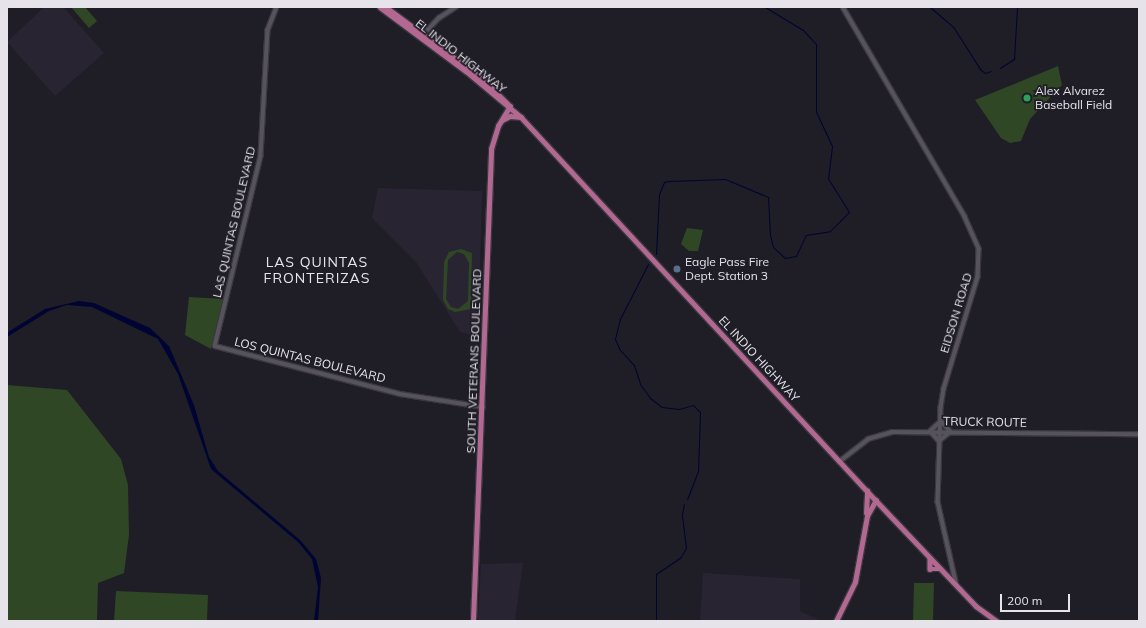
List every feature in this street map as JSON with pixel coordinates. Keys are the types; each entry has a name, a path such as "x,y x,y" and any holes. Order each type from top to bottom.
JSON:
{"main road":[{"name":"EL INDIO HIGHWAY","path":"380,7 422,36"},
{"name":"EL INDIO HIGHWAY","path":"386,7 510,106 521,117 867,491 957,586 997,621"},
{"name":"SOUTH VETERANS BOULEVARD","path":"473,621 483,408 491,149 500,121 510,106"},
{"path":"500,121 510,116 521,117"},
{"path":"836,621 857,576 867,516 867,491"},
{"path":"867,516 876,500"},
{"path":"930,557 930,569 941,569"}],"street":[{"name":"LAS QUINTAS BOULEVARD","path":"214,346 261,156 268,30 277,7"},
{"path":"422,36 439,18 456,7"},
{"name":"EIDSON ROAD","path":"843,7 965,217 978,248 978,277 944,390 940,432 938,502 957,586"},
{"name":"LOS QUINTAS BOULEVARD","path":"214,346 400,394 483,408"},
{"path":"941,421 951,432 940,443 929,431 941,421"},
{"name":"TRUCK ROUTE","path":"840,462 856,446 877,435 898,431 1139,434"}],"shaded area":[{"path":"44,7 63,7 104,53 55,96 7,42"},
{"path":"378,188 482,191 478,337 460,332 416,262 372,218"},
{"path":"523,563 515,621 478,621 481,564"},
{"path":"703,573 800,579 800,611 821,621 700,621"}],"green space":[{"path":"71,7 85,7 97,21 89,28"},
{"path":"1058,66 1062,85 1030,119 1021,141 1010,143 1001,138 975,100"},
{"path":"687,228 703,230 698,251 689,251 681,244"},
{"path":"461,249 472,253 471,309 455,312 448,309 443,300 444,262 449,252","holes":["457,252 464,254 469,263 468,301 458,309 451,307 446,299 448,260"]},
{"path":"189,297 224,299 211,349 185,335"},
{"path":"7,385 67,390 121,459 128,485 129,535 124,573 98,583 97,621 7,621"},
{"path":"914,583 934,583 933,621 913,621"},
{"path":"116,591 208,595 207,621 114,621"}],"water":[{"path":"79,301 94,303 150,328 169,346 194,405 209,457 218,471 300,540 316,559 321,578 318,621 314,621 318,587 312,559 298,542 211,469 178,374 158,339 92,307 67,305 49,311 7,337 8,332 45,309"}],"waterway":[{"path":"656,254 659,194 664,182 725,179 768,197 770,235 773,247 785,258 796,256 806,235 830,231 849,212 828,179 832,146 816,111 816,44 803,30 765,7"},
{"path":"930,7 954,28 980,69 985,73 991,71"},
{"path":"1000,68 1014,59 1017,7"},
{"path":"648,264 620,319 615,339 620,350 634,365 640,384 650,398 662,407 679,409 693,405 700,412 698,471 687,499"},
{"path":"656,621 656,574 680,558 686,548 682,514 684,504"}],"place":[{"name":"Alex Alvarez Baseball Field","path":"1027,98"},
{"name":"Eagle Pass Fire Dept. Station 3","path":"677,269"}],"district":[{"name":"LAS QUINTAS FRONTERIZAS","path":"317,270"}]}
